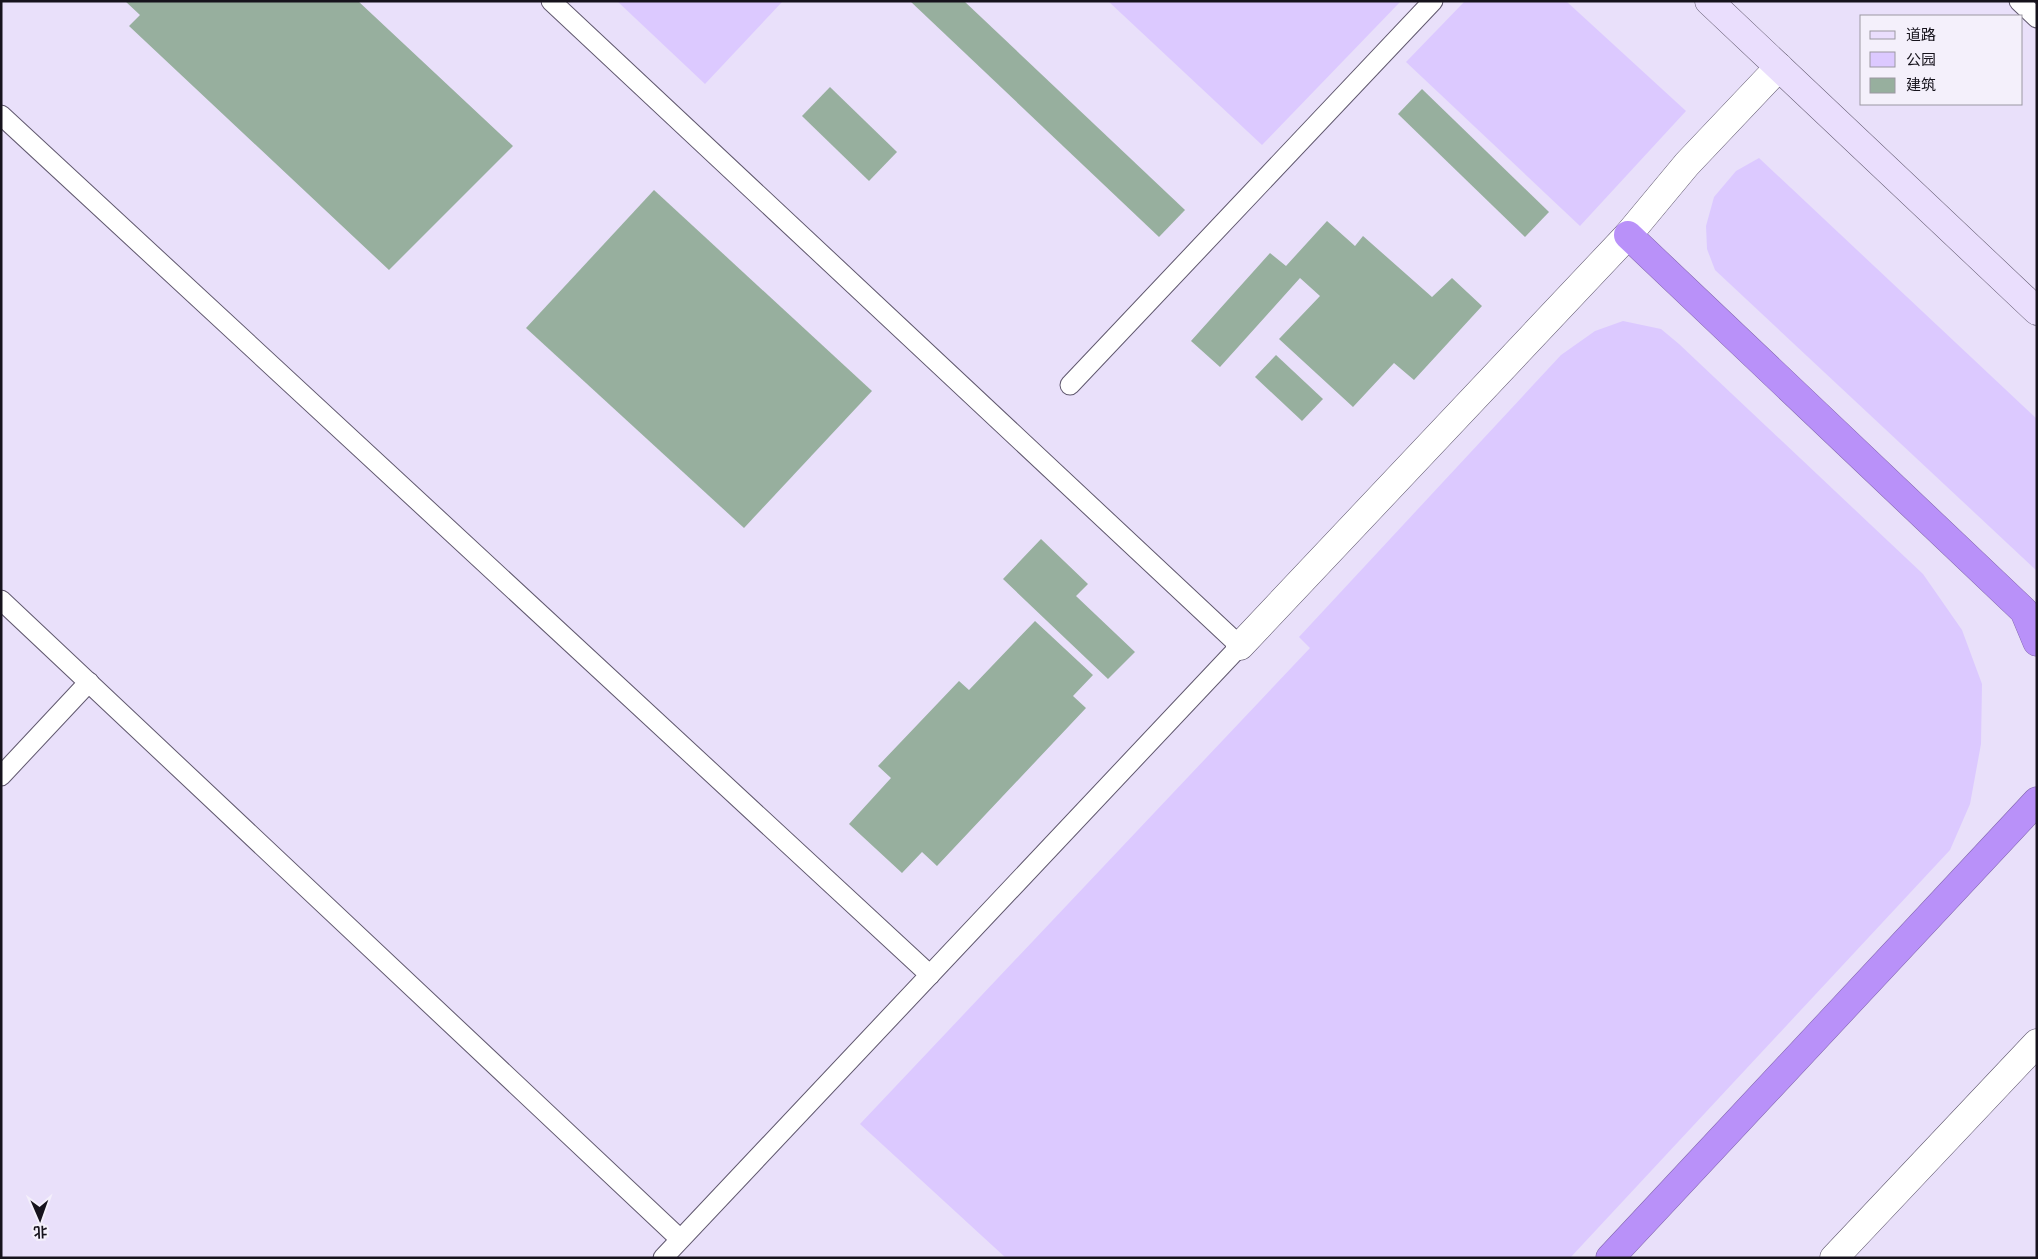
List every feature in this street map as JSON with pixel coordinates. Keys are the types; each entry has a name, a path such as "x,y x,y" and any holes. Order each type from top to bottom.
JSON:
{"highway":[{"path":"1628,235 2024,611 2037,642"},
{"path":"1610,1258 2037,801"}],"street":[{"path":"1709,1 2037,311"},
{"path":"1240,646 1628,235 1687,164 1779,67"},
{"path":"1834,1258 2037,1043"}],"lane":[{"path":"551,1 1240,646 663,1258"},
{"path":"1070,385 1433,1"},
{"path":"2019,1 2037,18"},
{"path":"1,116 930,975"},
{"path":"1,600 680,1239"},
{"path":"1,776 89,682"}],"green space":[{"path":"617,1 783,1 705,84"},
{"path":"1108,1 1401,1 1262,145"},
{"path":"1465,1 1566,1 1686,111 1580,226 1406,62"},
{"path":"1759,158 2037,419 2037,571 1715,270 1707,249 1706,226 1714,197 1736,171"},
{"path":"1623,321 1661,329 1679,344 1923,574 1962,630 1982,684 1981,744 1970,804 1950,850 1570,1258 1006,1258 860,1124 1310,648 1299,637 1561,355 1595,331"}],"building":[{"path":"125,1 358,1 513,146 389,270 129,26 140,15"},
{"path":"910,1 964,1 1185,210 1159,237"},
{"path":"830,87 897,152 869,181 802,116"},
{"path":"1422,89 1549,212 1525,237 1398,114"},
{"path":"654,190 872,391 744,528 526,328"},
{"path":"1327,221 1355,246 1363,236 1432,297 1452,278 1482,306 1414,380 1394,363 1353,407 1279,339 1320,296 1300,278 1220,367 1191,341 1270,253 1286,266"},
{"path":"1276,355 1323,399 1302,421 1255,377"},
{"path":"1041,539 1088,584 1076,596 1135,652 1108,679 1003,579"},
{"path":"1035,621 1093,675 1073,696 1086,708 937,866 922,852 902,873 849,824 891,778 878,766 959,681 969,690"}]}
